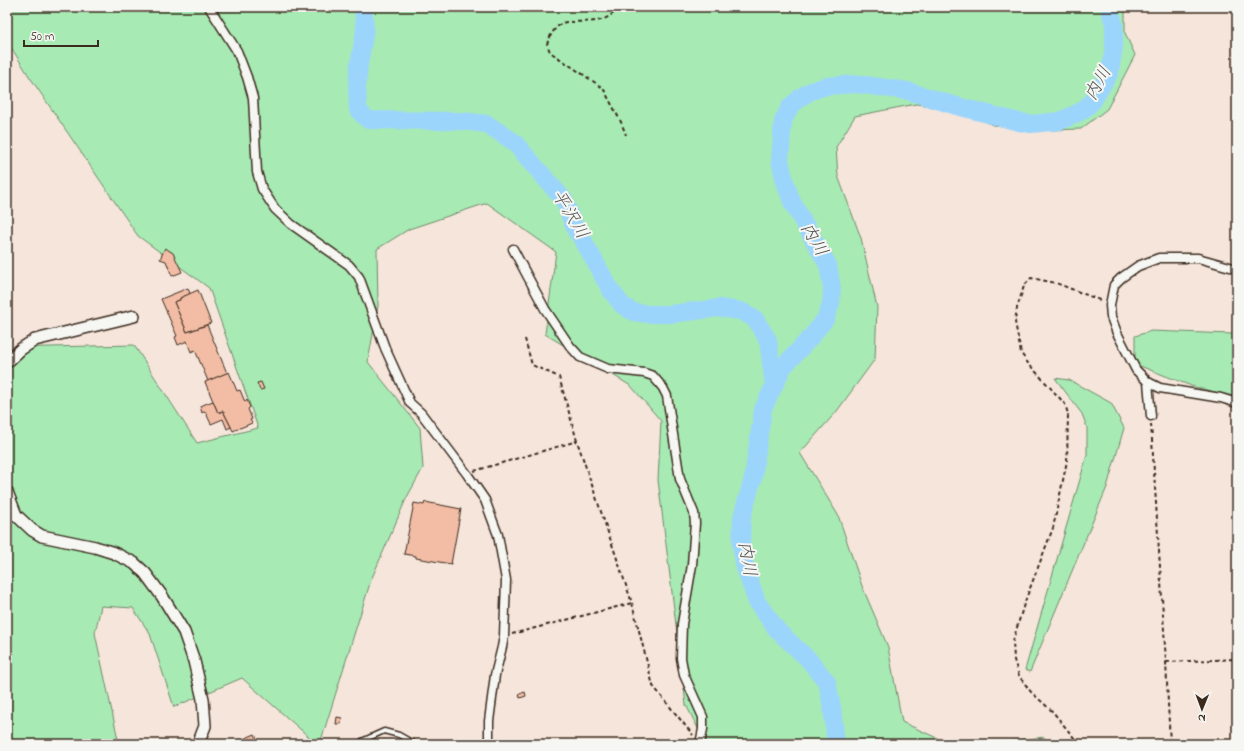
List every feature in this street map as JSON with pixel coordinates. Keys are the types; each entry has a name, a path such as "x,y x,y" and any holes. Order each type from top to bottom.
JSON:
{"street":[{"path":"209,7 237,51 247,77 253,98 257,172 262,189 275,209 291,224 349,265 359,277 385,348 410,403 421,413 467,474 484,500 498,535 506,580 504,636 495,675 489,721 489,744"},
{"path":"513,249 545,309 570,346 580,357 608,369 653,376 663,388 667,396 680,479 694,513 696,523 692,565 682,624 681,658 684,676 703,718 703,729 698,741"},
{"path":"1237,269 1198,258 1159,258 1138,266 1121,278 1114,285 1110,305 1111,317 1117,333 1136,370 1148,382 1160,388 1221,398 1237,403"},
{"path":"7,362 20,349 35,340 134,316"},
{"path":"1148,382 1151,416"},
{"path":"7,492 16,515 32,530 42,536 95,547 134,563 145,573 162,596 184,632 194,661 203,698 205,726 198,744"}],"lane":[{"path":"360,744 362,741 384,731 399,735 415,744"}],"path":[{"path":"618,7 613,14 601,21 567,22 561,24 552,33 547,44 550,52 603,88 626,135"},
{"path":"1079,744 1053,712 1031,692 1019,676 1014,660 1013,641 1024,604 1053,528 1067,461 1068,414 1065,404 1027,362 1021,353 1015,322 1017,308 1024,286 1031,278 1056,283 1110,305"},
{"path":"525,339 532,365 558,377 576,441 632,603 653,686 698,741"},
{"path":"1151,416 1170,744"},
{"path":"467,474 576,441"},
{"path":"504,636 632,603"},
{"path":"1166,662 1237,659"}],"green space":[{"path":"7,7 1125,7 1125,33 1135,55 1107,109 1081,129 1050,130 993,125 958,109 916,104 855,116 836,147 838,176 861,238 877,307 875,359 837,411 800,453 838,515 862,586 888,647 902,722 950,744 706,744 686,705 658,480 661,421 631,386 545,334 556,252 487,203 409,229 377,249 378,306 368,362 420,428 423,468 406,499 371,580 320,744 317,744 242,678 174,707 150,634 133,608 101,606 95,633 119,744 7,744 7,348 134,345 197,443 258,428 209,288 138,236 29,76 9,44 7,44"},
{"path":"1151,331 1232,334 1237,331 1237,397 1194,387 1135,364 1135,336"},
{"path":"1055,378 1069,380 1111,403 1124,428 1107,487 1030,672 1025,670 1087,455 1087,427 1082,414"},
{"path":"1044,737 1048,744 989,744"}],"building":[{"path":"165,248 173,253 182,272 172,276 166,261 160,259"},
{"path":"188,288 190,294 174,302 187,332 207,325 227,373 208,381 195,350 191,352 187,341 178,345 175,337 177,336 161,299"},
{"path":"198,290 211,323 187,332 174,302"},
{"path":"229,372 237,391 240,390 245,402 247,400 250,407 248,409 252,419 250,420 252,423 233,431 223,411 218,413 205,382"},
{"path":"261,382 264,389 260,390 257,383"},
{"path":"213,401 218,413 223,411 231,427 227,429 223,419 211,424 205,411 202,413 200,406"},
{"path":"425,502 461,509 451,564 416,558 416,556 404,554 414,503 424,505"},
{"path":"525,692 526,696 520,698 519,694"},
{"path":"337,717 342,718 341,724 336,724"},
{"path":"255,734 259,744 232,744 248,737"}],"waterway":[{"name":"平沢川","path":"363,7 365,29 357,86 358,110 368,120 461,121 487,124 514,142 564,200 576,231 582,238 610,289 622,305 633,312 649,314 671,314 719,308 741,311 755,319 768,340 774,386"},
{"name":"内川","path":"836,744 832,707 827,682 808,659 778,631 757,602 745,568 741,544 742,517 753,478 763,409 783,367 811,337 826,318 831,303 832,288 828,265 792,202 785,182 780,160 783,121 790,107 801,97 811,91 826,86 857,84 908,91 953,105 1019,122 1031,124 1060,121 1082,111 1092,102 1110,72 1114,46 1114,24 1109,7"}]}
